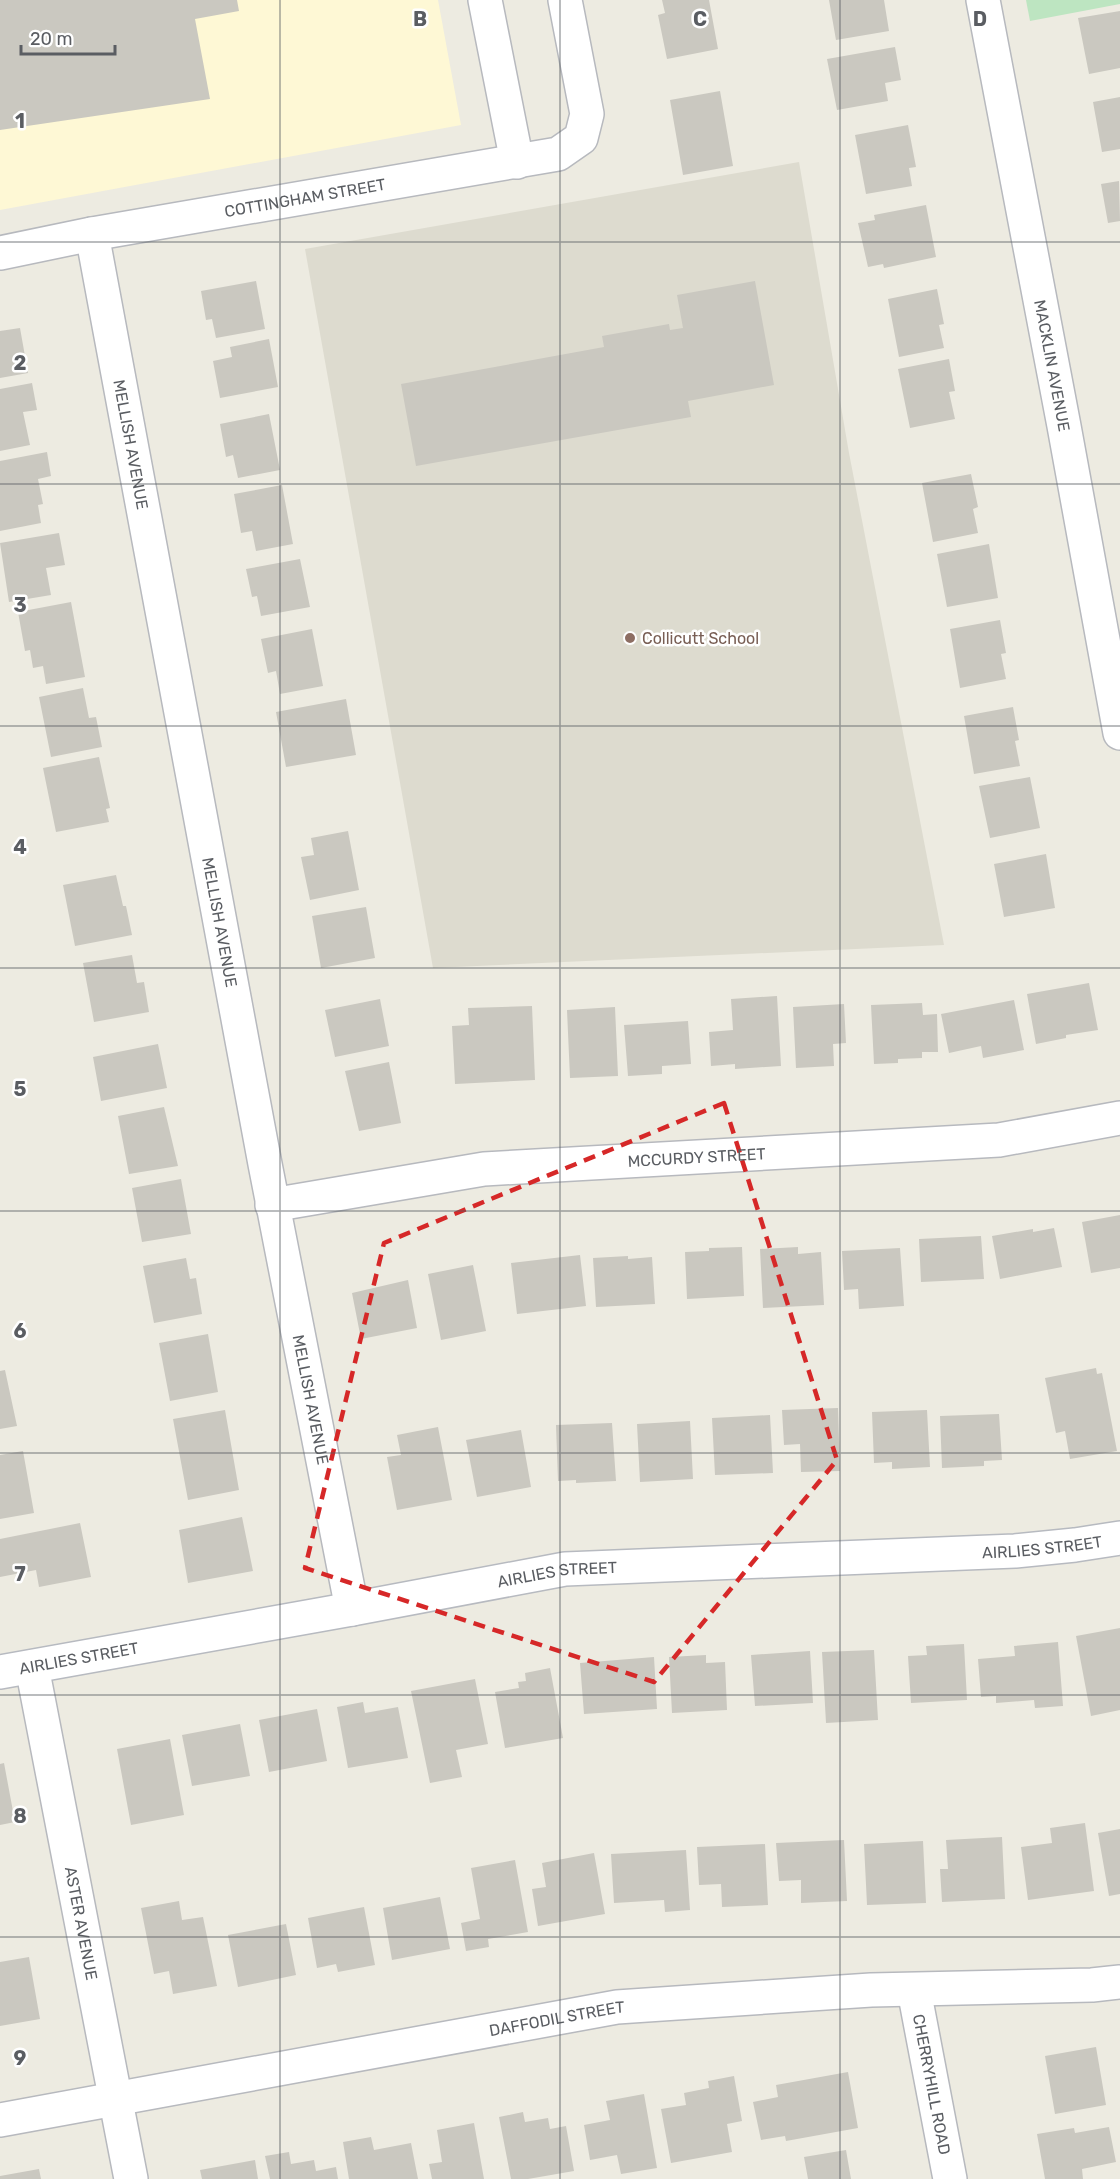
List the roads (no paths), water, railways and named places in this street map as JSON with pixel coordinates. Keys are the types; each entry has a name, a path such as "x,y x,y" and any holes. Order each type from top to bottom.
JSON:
{"street":[{"path":"485,0 516,162"},
{"name":"COTTINGHAM STREET","path":"0,253 92,234 558,154 581,138 587,114 565,0"},
{"name":"MACKLIN AVENUE","path":"982,0 1120,733"},
{"name":"MELLISH AVENUE","path":"92,234 272,1205 352,1609"},
{"name":"MCCURDY STREET","path":"272,1205 484,1169 999,1140 1120,1118"},
{"name":"AIRLIES STREET","path":"0,1672 566,1569 1015,1551 1120,1538"},
{"name":"ASTER AVENUE","path":"32,1667 131,2179"},
{"name":"DAFFODIL STREET","path":"0,2120 617,2007 847,1991 1092,1985 1120,1982"},
{"name":"CHERRYHILL ROAD","path":"914,1990 950,2179"}],"place":[{"name":"Collicutt School","path":"630,638"}]}
